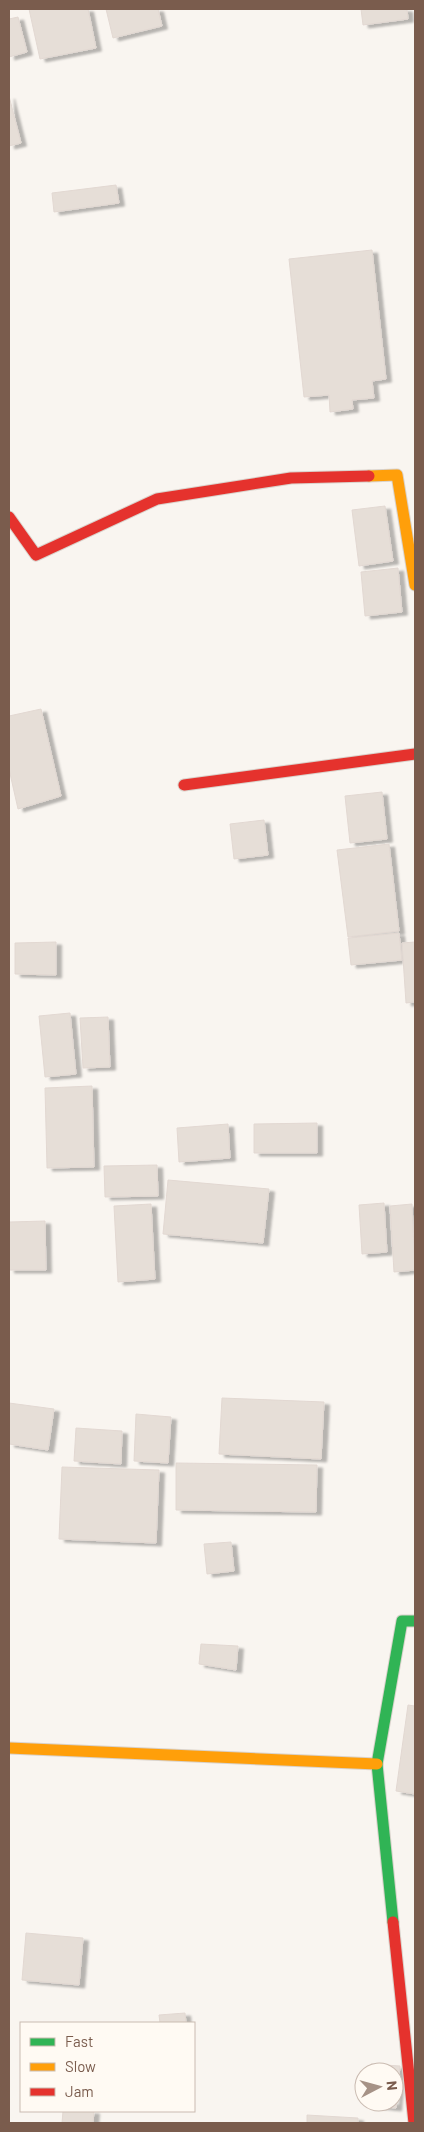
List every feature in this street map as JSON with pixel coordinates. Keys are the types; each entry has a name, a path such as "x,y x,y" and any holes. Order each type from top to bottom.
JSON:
{"street":[{"path":"9,517 36,555 157,499 291,478 397,475 415,584"},
{"path":"184,785 415,754"},
{"path":"414,2123 377,1764 402,1621 415,1621"},
{"path":"9,1748 377,1764"}],"building":[{"path":"29,9 88,9 96,48 40,59"},
{"path":"106,9 158,9 162,26 113,38"},
{"path":"361,9 407,9 408,19 363,25"},
{"path":"18,17 27,52 9,57 9,19"},
{"path":"9,96 21,143 9,146"},
{"path":"116,185 119,203 54,212 52,193"},
{"path":"372,250 386,379 372,381 374,398 352,400 353,409 330,412 329,395 304,397 289,259"},
{"path":"385,506 393,561 359,566 352,510"},
{"path":"398,568 402,612 365,616 361,572"},
{"path":"41,709 61,796 18,809 9,769 9,716"},
{"path":"382,792 387,839 350,843 345,796"},
{"path":"264,820 268,855 234,859 230,824"},
{"path":"389,844 399,931 348,937 337,850"},
{"path":"399,933 402,960 351,965 348,938"},
{"path":"56,942 56,975 15,974 15,943"},
{"path":"415,942 415,1002 406,1003 402,943"},
{"path":"70,1013 76,1074 45,1077 39,1016"},
{"path":"108,1017 110,1067 83,1068 80,1018"},
{"path":"92,1086 94,1167 47,1168 45,1088"},
{"path":"317,1123 317,1153 254,1153 254,1124"},
{"path":"228,1124 230,1158 179,1162 177,1128"},
{"path":"157,1165 158,1196 105,1197 104,1166"},
{"path":"168,1180 269,1189 263,1243 163,1234"},
{"path":"384,1203 387,1252 362,1254 359,1205"},
{"path":"151,1204 155,1279 118,1282 114,1206"},
{"path":"412,1204 415,1270 394,1272 390,1206"},
{"path":"45,1221 46,1270 9,1270 9,1222"},
{"path":"222,1398 324,1402 321,1459 219,1454"},
{"path":"9,1403 54,1409 48,1450 9,1444"},
{"path":"136,1414 171,1417 168,1463 134,1461"},
{"path":"76,1428 122,1431 121,1464 74,1461"},
{"path":"176,1463 317,1465 316,1512 176,1510"},
{"path":"62,1467 159,1470 156,1543 59,1539"},
{"path":"231,1542 234,1571 207,1574 204,1544"},
{"path":"201,1644 238,1646 236,1670 199,1664"},
{"path":"408,1705 415,1706 415,1794 396,1791"},
{"path":"26,1933 83,1938 79,1985 22,1980"},
{"path":"185,2013 186,2022 160,2022 159,2015"},
{"path":"63,2112 94,2112 93,2123 62,2123"},
{"path":"307,2115 358,2118 358,2123 307,2123"}],"traffic: fast":[{"path":"393,1922 377,1764 402,1621 415,1621"}],"traffic: slow":[{"path":"369,476 397,475 415,585"},
{"path":"9,1748 377,1764"}],"traffic: jam":[{"path":"9,517 36,555 157,499 291,478 369,476"},
{"path":"184,785 415,754"},
{"path":"393,1922 414,2123"}]}
